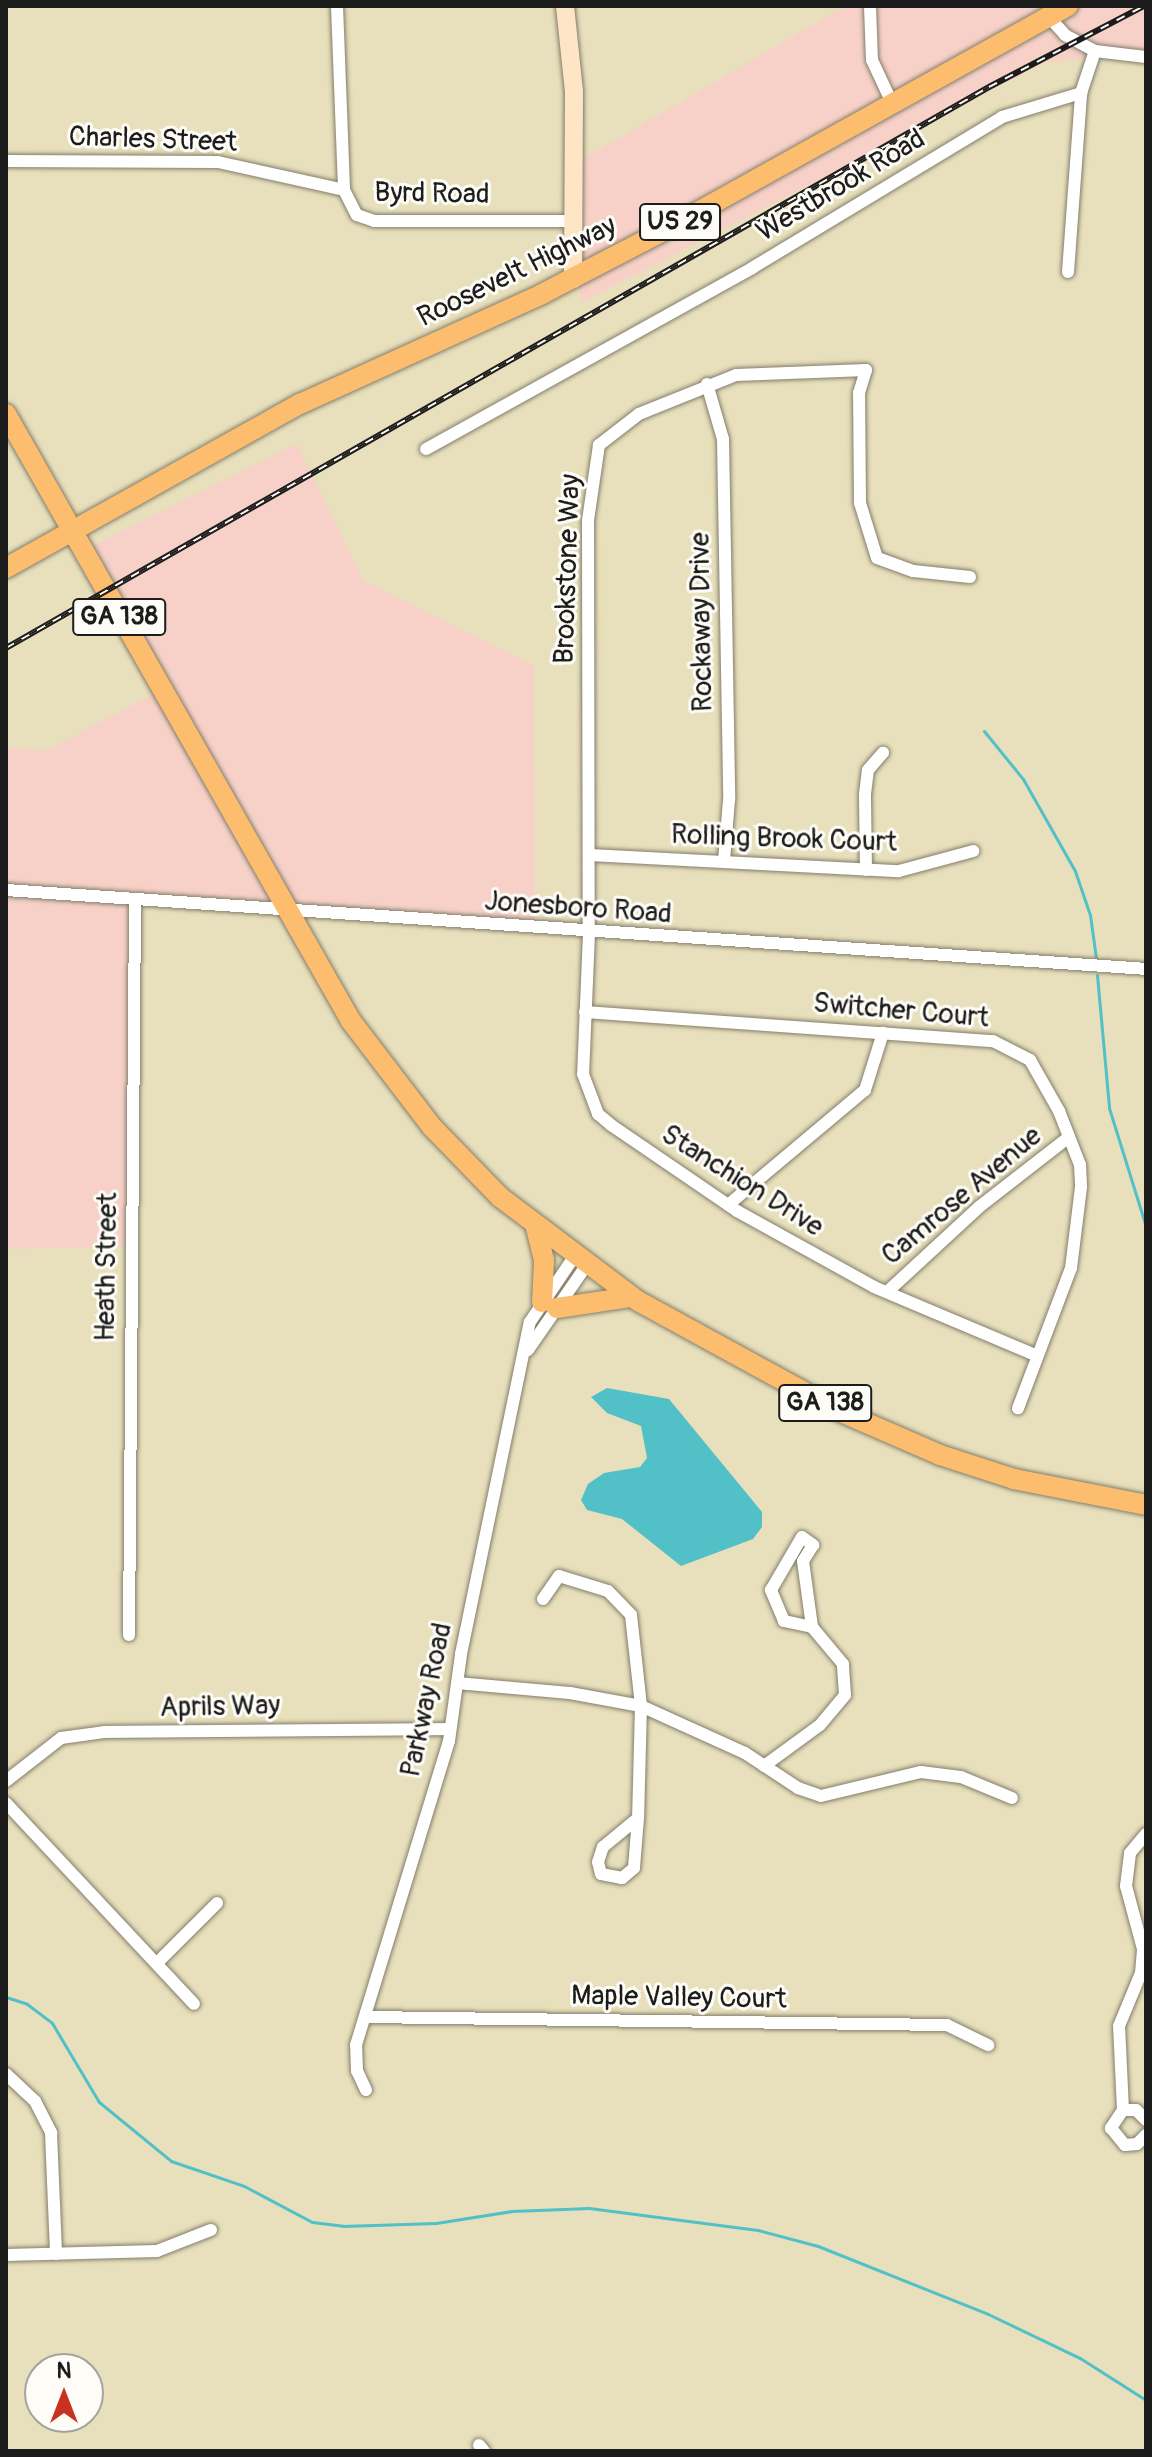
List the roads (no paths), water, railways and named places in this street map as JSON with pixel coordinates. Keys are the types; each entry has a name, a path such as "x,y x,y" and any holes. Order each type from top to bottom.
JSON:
{"main road":[{"name":"Roosevelt Highway","path":"70,532 300,404 573,279 1068,6"},
{"path":"6,416 70,532"},
{"name":"US 29","path":"6,568 70,532"},
{"name":"GA 138","path":"70,532 351,1021 400,1089 464,1162 536,1228 631,1297 896,1438 1014,1479 1146,1505"},
{"path":"536,1228 550,1305 631,1297"}],"street":[{"name":"Byrd Road","path":"337,6 344,190 357,215 374,221 575,221"},
{"path":"565,6 574,92 573,279"},
{"path":"870,6 872,60 891,101"},
{"path":"1049,17 1065,35 1095,51 1146,57"},
{"path":"1068,272 1081,93 1095,51"},
{"name":"Westbrook Road","path":"426,449 752,268 1002,117 1081,93"},
{"name":"Charles Street","path":"6,161 218,162 344,190"},
{"name":"Brookstone Way","path":"589,933 588,520 599,445 619,425 707,384 736,375 866,370 859,393 860,503 877,558 913,571 970,577"},
{"name":"Rockaway Drive","path":"707,384 723,439 729,800 724,861"},
{"path":"866,870 865,794 868,770 883,753"},
{"name":"Rolling Brook Court","path":"590,855 899,871 973,851"},
{"name":"Jonesboro Road","path":"6,890 589,933 1146,969"},
{"name":"Heath Street","path":"129,1635 135,900"},
{"name":"Stanchion Drive","path":"589,933 583,1074 598,1114 728,1205 887,1292 1035,1355"},
{"name":"Switcher Court","path":"585,1012 993,1041 1015,1049 1044,1076 1069,1137 1081,1187 1071,1268 1035,1355 1018,1408"},
{"path":"728,1205 865,1090 883,1033"},
{"name":"Camrose Avenue","path":"887,1292 979,1207 1069,1137"},
{"name":"Parkway Road","path":"366,2090 354,2057 450,1729 521,1359 550,1305 580,1262"},
{"path":"764,1766 820,1725 845,1695 843,1664 812,1627 803,1561 813,1545 802,1537 771,1590 784,1621 812,1627"},
{"path":"543,1599 559,1576 608,1591 631,1615 641,1706 638,1818 634,1868 622,1878 601,1874 598,1862 603,1847 638,1818"},
{"path":"457,1683 641,1706 821,1796 921,1772 961,1777 1012,1798"},
{"name":"Aprils Way","path":"6,1781 61,1738 104,1732 450,1729"},
{"path":"6,1803 194,2004"},
{"path":"1146,1834 1130,1853 1126,1886 1143,1949 1141,1973 1119,2026 1123,2110 1112,2122 1115,2139 1131,2145 1146,2135"},
{"path":"157,1963 217,1903"},
{"name":"Maple Valley Court","path":"365,2017 947,2025 988,2045"},
{"path":"6,2074 35,2101 51,2133 56,2254"},
{"path":"1123,2110 1136,2110 1146,2120"},
{"path":"6,2255 157,2251 211,2230"}],"water":[{"path":"607,1388 669,1399 762,1512 762,1527 753,1539 681,1566 622,1519 587,1510 581,1500 588,1484 604,1473 640,1467 647,1458 641,1426 607,1413 591,1397"}],"waterway":[{"path":"984,731 1023,779 1075,871 1090,915 1096,958"},
{"path":"1097,975 1109,1108 1146,1227"},
{"path":"6,1997 27,2004 52,2023 99,2102 171,2161 244,2186 312,2222 343,2226 436,2223 512,2211 589,2208 758,2230 818,2246 988,2314 1080,2358 1146,2400"}],"railway":[{"path":"6,648 989,87 1144,6"}]}
